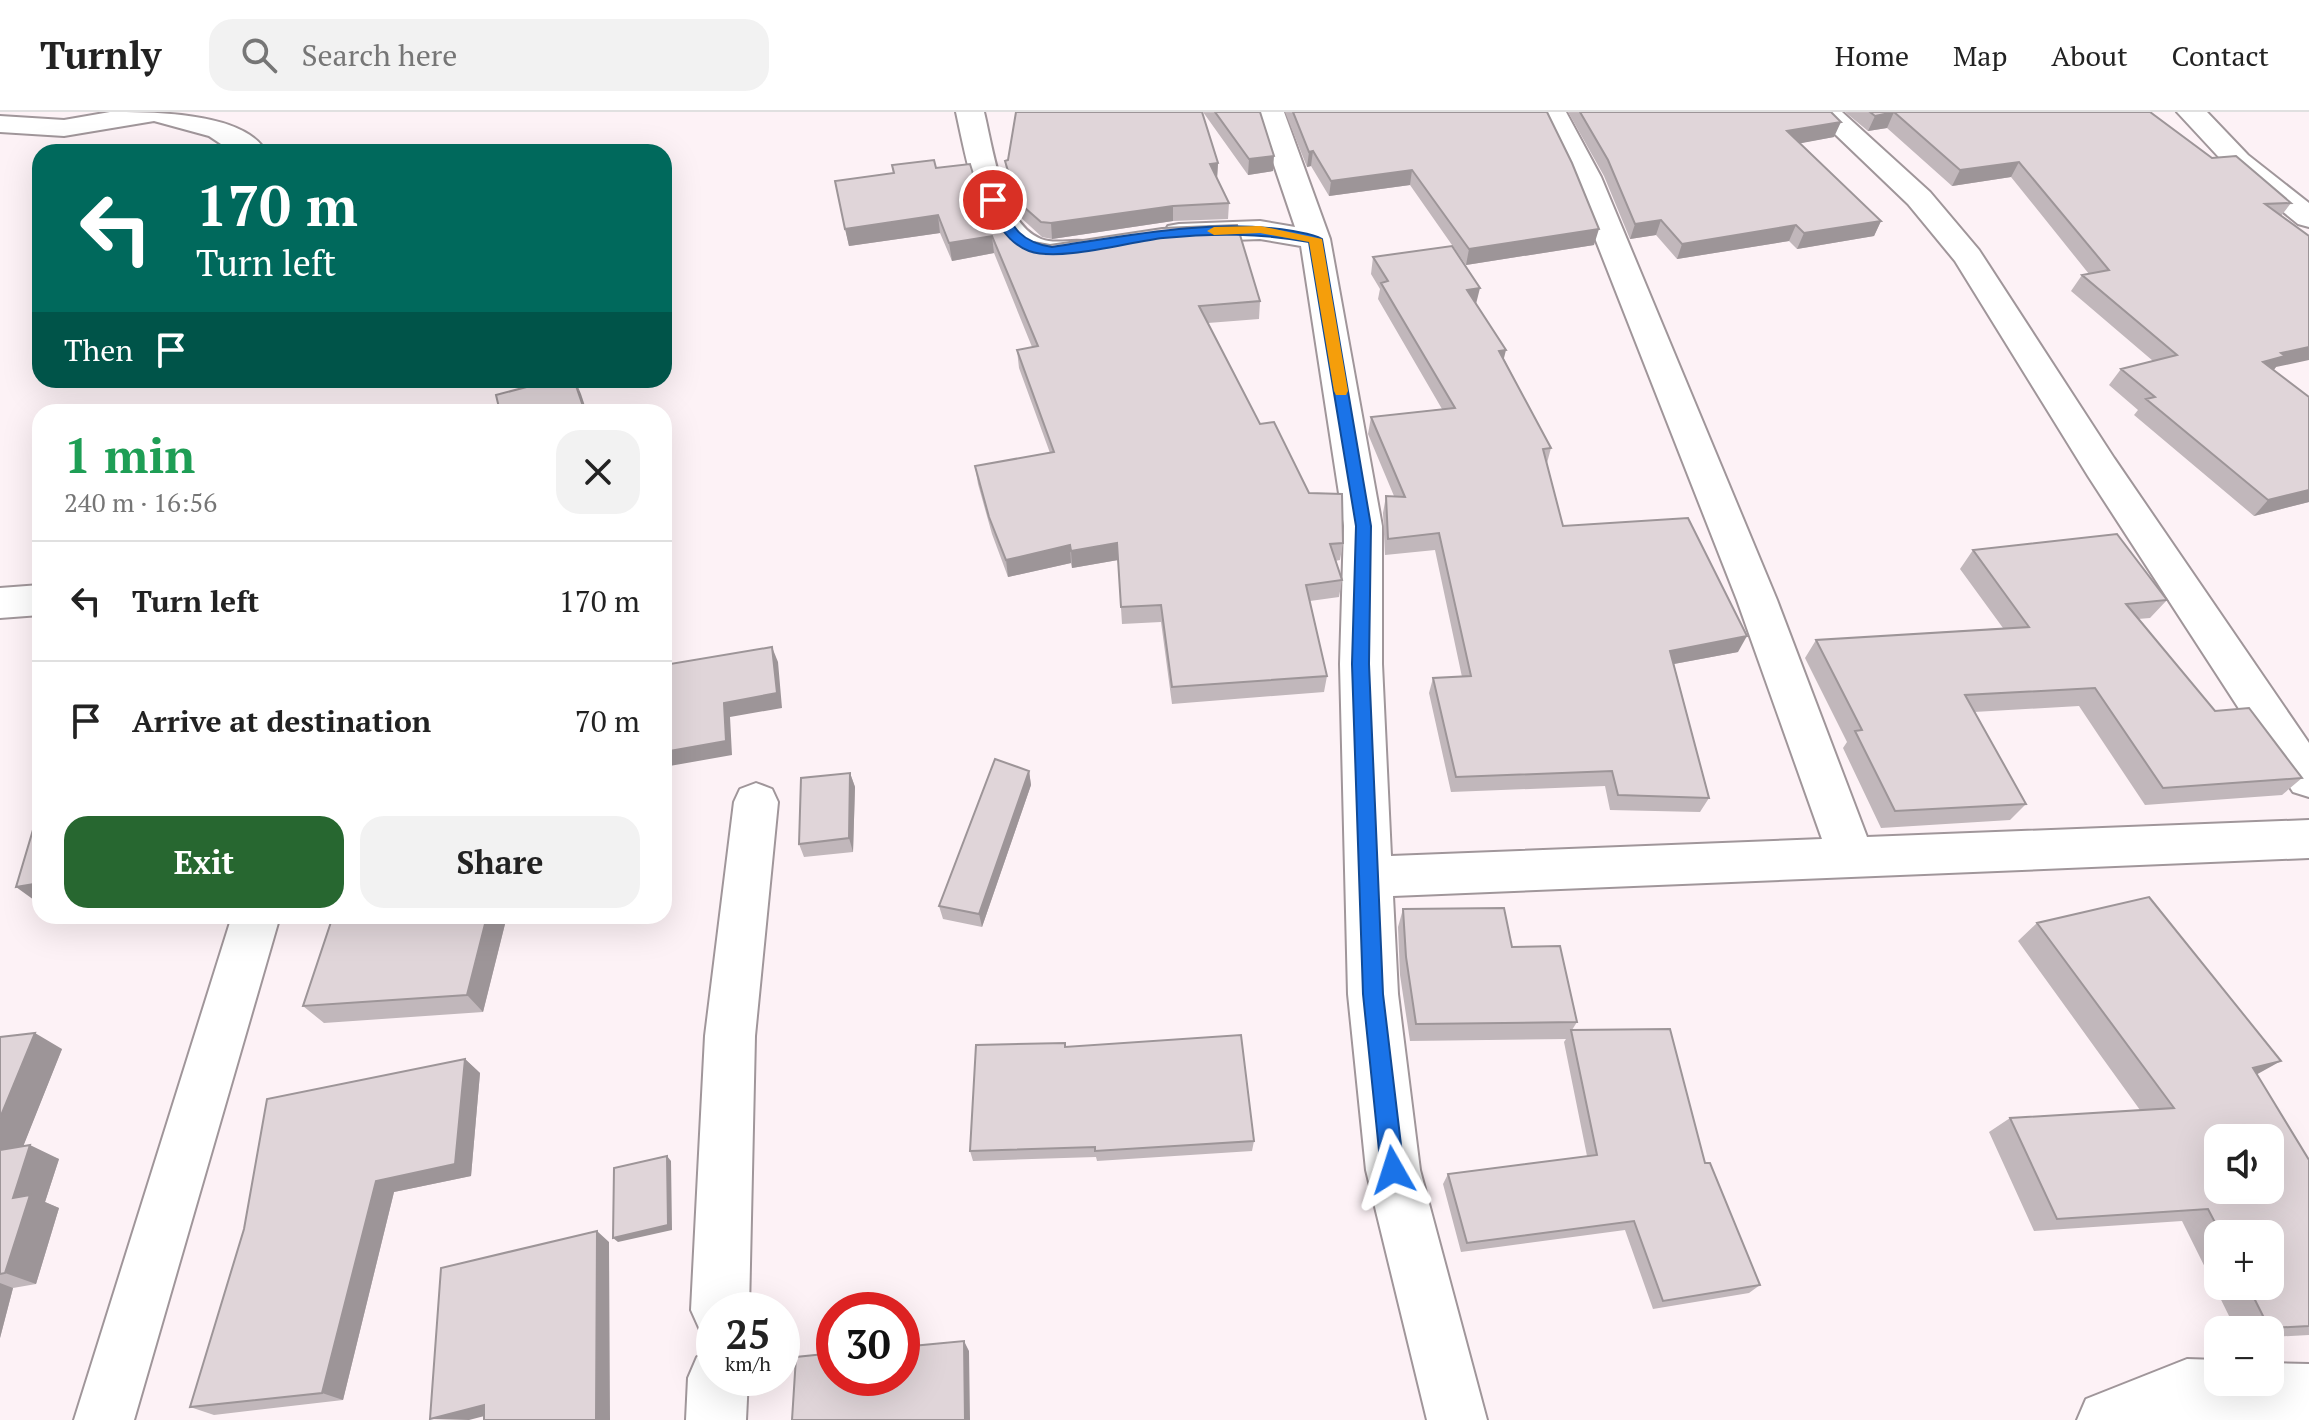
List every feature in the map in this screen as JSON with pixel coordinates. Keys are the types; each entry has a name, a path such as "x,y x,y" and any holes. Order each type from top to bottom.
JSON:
{"street":[{"path":"0,124 64,128 154,112 219,130 244,144"},
{"path":"970,112 993,200 1002,222 1013,235 1032,248 1052,251 1106,244"},
{"path":"1270,112 1315,239 1363,526 1361,664 1373,994 1393,1170 1457,1420"},
{"path":"1552,112 1586,177 1751,586 1852,859"},
{"path":"1826,112 1919,198 1968,257 2101,467 2309,779"},
{"path":"2191,112 2238,161 2309,218"},
{"path":"1148,237 1260,230 1315,239"},
{"path":"0,603 32,601"},
{"path":"721,1292 730,1036 756,802"},
{"path":"1370,877 2309,839"},
{"path":"104,1420 254,924"},
{"path":"2107,1420 2197,1404 2309,1394"},
{"path":"716,1420 717,1396"}],"building":[{"path":"1016,112 1202,112 1218,163 1210,164 1229,203 1173,206 1041,222 1017,201 1005,161 1008,160"},
{"path":"1215,112 1260,112 1274,156 1249,159"},
{"path":"1293,112 1547,112 1599,229 1469,249 1412,170 1331,181 1313,151 1309,152"},
{"path":"1580,112 1831,112 1841,122 1787,131 1881,221 1804,233 1796,225 1682,244 1661,220 1635,224 1608,160"},
{"path":"1870,112 1894,112 1875,116"},
{"path":"1894,112 2150,112 2212,158 2236,156 2291,203 2265,204 2309,236 2309,347 2281,353 2285,356 2263,362 2309,397 2309,490 2268,500 2146,399 2155,397 2121,369 2177,355 2082,275 2109,270 2019,162 1960,170"},
{"path":"934,160 936,168 970,164 983,206 1017,239 1050,245 1162,228 1237,225 1260,301 1199,306 1260,424 1274,422 1309,493 1342,494 1343,543 1330,544 1342,580 1306,585 1327,676 1172,687 1161,605 1121,607 1117,543 1071,551 1070,545 1006,560 989,517 975,466 1054,452 1017,350 1038,346 992,236 949,243 938,215 845,229 835,181 894,173 892,165"},
{"path":"1452,246 1480,288 1467,290 1506,350 1499,351 1551,448 1543,449 1563,526 1688,518 1747,636 1670,651 1709,798 1618,795 1612,771 1456,777 1433,678 1471,676 1439,533 1388,539 1386,496 1405,497 1371,417 1455,408 1381,283 1388,281 1373,257"},
{"path":"523,388 577,388 582,404 498,404 496,395"},
{"path":"2117,534 2167,600 2126,604 2215,711 2249,708 2302,778 2163,788 2095,688 1965,695 2026,804 1895,811 1855,731 1862,730 1816,640 2029,627 1973,550"},
{"path":"772,647 777,693 724,703 726,741 672,751 672,664"},
{"path":"995,759 1029,771 979,914 939,906"},
{"path":"850,773 849,838 799,844 801,778"},
{"path":"32,833 32,884 16,887"},
{"path":"2149,897 2281,1061 2253,1068 2309,1160 2309,1326 2284,1327 2284,1316 2263,1316 2255,1300 2284,1300 2284,1220 2214,1220 2208,1209 2057,1219 2010,1118 2174,1108 2037,923"},
{"path":"1504,908 1512,947 1560,946 1577,1022 1416,1024 1406,957 1403,909"},
{"path":"330,924 485,924 467,995 303,1006"},
{"path":"1670,1029 1705,1163 1710,1163 1760,1285 1663,1301 1634,1221 1467,1243 1448,1174 1597,1155 1571,1030"},
{"path":"35,1033 0,1118 0,1037"},
{"path":"1241,1035 1254,1141 1095,1151 1095,1147 970,1151 976,1045 1065,1043 1065,1047"},
{"path":"465,1059 455,1164 376,1181 322,1393 190,1407 244,1229 267,1099"},
{"path":"30,1145 13,1198 30,1195 5,1273 0,1274 0,1150"},
{"path":"667,1156 668,1225 613,1238 614,1168"},
{"path":"597,1231 596,1420 484,1420 484,1405 430,1419 441,1268"},
{"path":"964,1341 965,1420 792,1420 794,1396 800,1396 800,1357 816,1355 816,1396 920,1396 920,1345"}],"slow traffic":[{"path":"1214,231 1260,230 1315,239 1341,391"}],"route":[{"path":"993,200 1002,222 1013,235 1032,248 1052,251 1162,234 1211,231 1260,230 1315,239 1363,526 1361,664 1373,994 1393,1170"}]}
